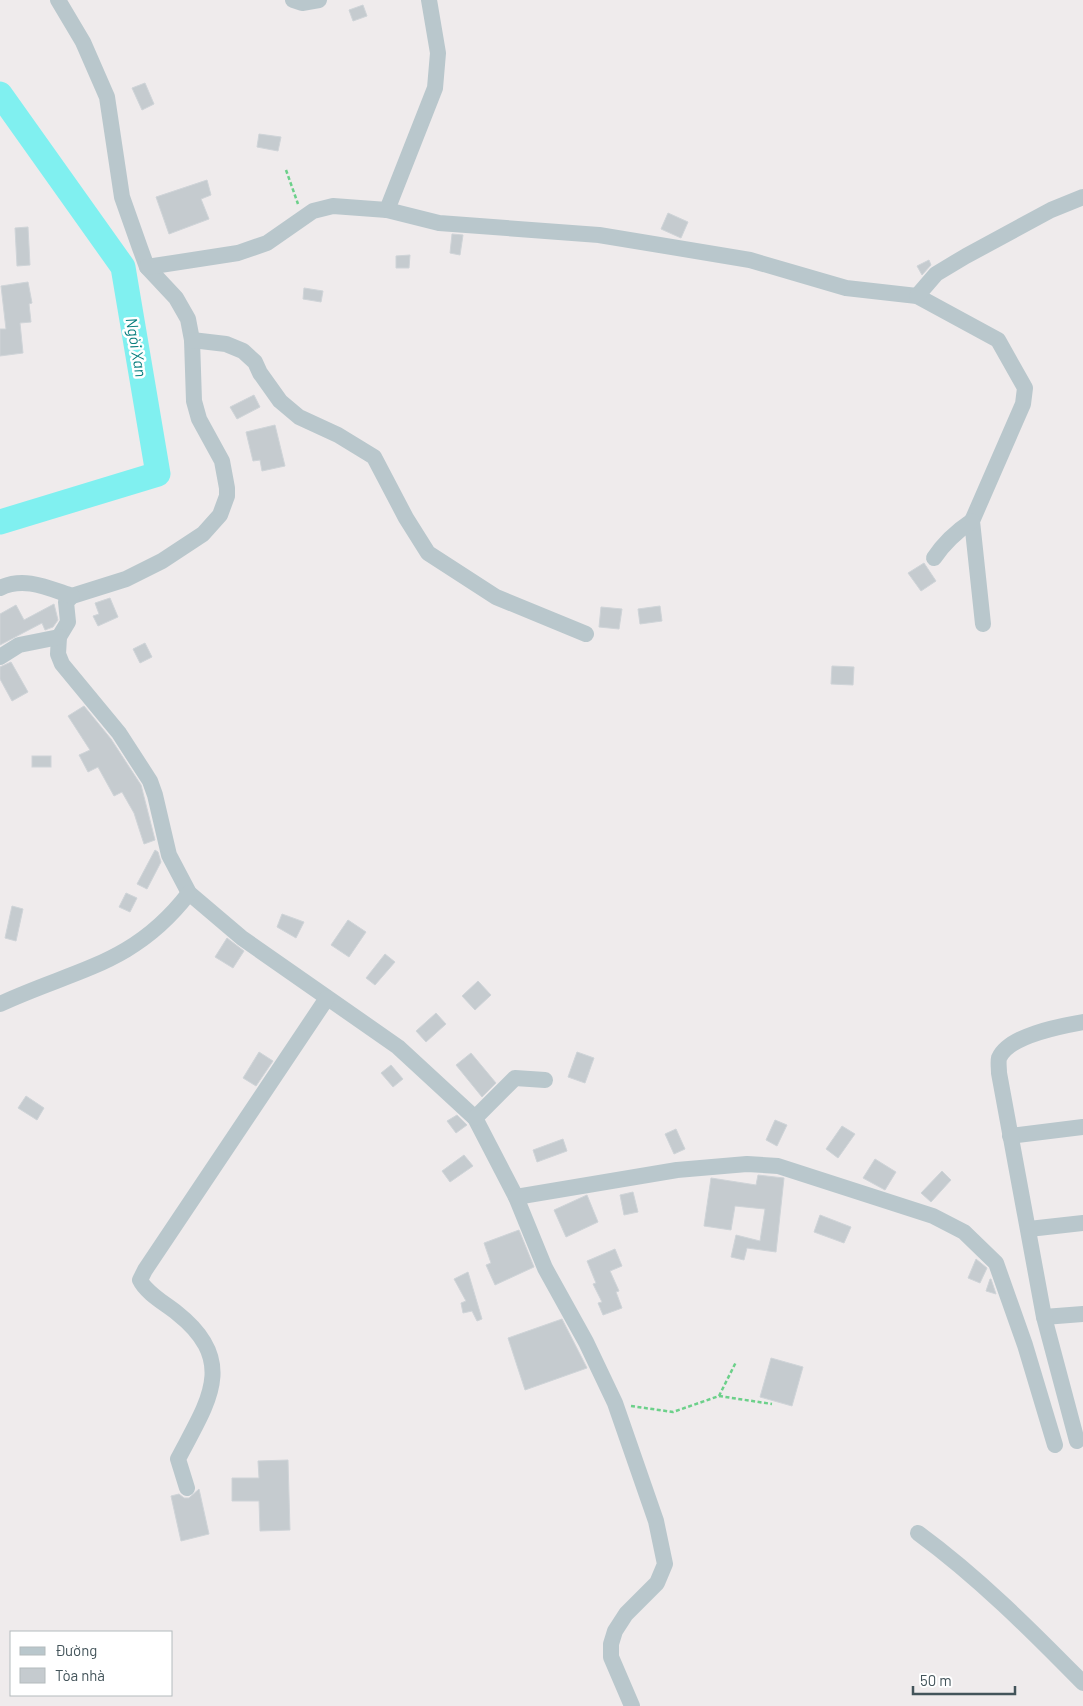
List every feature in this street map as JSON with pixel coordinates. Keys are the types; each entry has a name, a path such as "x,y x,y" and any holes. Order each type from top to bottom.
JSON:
{"street":[{"path":"58,0 83,42 107,97 122,197 147,267 164,283 184,311 192,340 194,401 199,419 226,472 227,496 220,515 203,534 162,561 126,579 72,596 66,602 68,622 59,637 58,654 62,664 119,733 150,782 155,795 169,855 189,893 242,938 398,1047 475,1118 516,1197 546,1268 586,1342 615,1403 656,1521 665,1564 657,1583 626,1614 615,1631 611,1644 611,1657 632,1706"},
{"path":"293,0 302,3 319,0"},
{"path":"387,210 435,88 438,53 429,0"},
{"path":"917,296 936,274 966,256 1051,210 1083,198"},
{"path":"147,267 238,252 267,243 287,231 313,211 333,206 387,210 439,223 599,235 750,260 846,288 917,296 998,340 1025,388 1023,404 972,521 954,535 934,558"},
{"path":"192,340 226,344 243,351 250,356 260,374 287,406 312,424 338,435 374,457 406,518 428,553 496,597 586,634"},
{"path":"972,521 983,624"},
{"path":"0,588 10,583 28,582 72,596"},
{"path":"0,657 19,645 59,637"},
{"path":"0,1004 84,972 112,958 147,937 172,916 189,893"},
{"path":"187,1488 178,1459 208,1403 212,1375 210,1356 204,1342 189,1322 148,1289 140,1280 327,998"},
{"path":"1077,1441 1044,1317 1029,1229 1010,1136 998,1059 1003,1051 1037,1031 1083,1022"},
{"path":"475,1118 515,1078 545,1080"},
{"path":"1010,1136 1083,1127"},
{"path":"516,1197 678,1170 762,1165 778,1166 933,1216 964,1232 996,1263 1025,1345 1055,1445"},
{"path":"1029,1229 1083,1223"},
{"path":"1044,1317 1083,1314"},
{"path":"918,1533 941,1549 1013,1613 1083,1683"}],"path":[{"path":"286,170 296,195 298,206 295,223"},
{"path":"719,1396 736,1362"},
{"path":"615,1403 673,1412 719,1396 772,1404"}],"building":[{"path":"363,5 367,16 353,21 349,10"},
{"path":"145,83 154,104 142,110 132,88"},
{"path":"259,134 281,137 278,151 257,147"},
{"path":"207,180 211,195 201,199 209,219 169,234 156,197"},
{"path":"668,213 688,222 681,238 661,229"},
{"path":"28,227 30,265 17,266 15,228"},
{"path":"452,234 463,235 460,255 450,253"},
{"path":"410,255 409,268 396,268 396,256"},
{"path":"929,260 931,265 922,275 917,266"},
{"path":"28,282 32,303 29,304 31,322 20,323 23,353 0,356 0,329 6,329 1,286"},
{"path":"304,288 323,291 321,302 303,299"},
{"path":"254,395 260,407 237,419 230,407"},
{"path":"275,425 285,466 262,471 260,460 253,461 246,432"},
{"path":"924,563 936,581 921,591 908,573"},
{"path":"110,598 118,617 98,626 93,616 99,614 95,603"},
{"path":"54,604 58,620 53,627 45,630 42,623 0,645 0,614 16,605 24,620"},
{"path":"660,606 662,621 640,624 638,609"},
{"path":"601,607 622,609 619,629 599,627"},
{"path":"145,643 152,657 140,663 133,649"},
{"path":"11,662 28,692 12,701 0,679 0,667"},
{"path":"832,666 854,667 853,685 831,684"},
{"path":"84,706 111,739 141,785 155,840 144,844 134,813 122,792 114,796 98,767 88,772 79,755 90,750 68,716"},
{"path":"32,756 51,756 51,767 32,767"},
{"path":"155,850 158,852 161,862 147,889 137,884"},
{"path":"126,893 137,898 130,912 119,907"},
{"path":"12,906 23,909 16,941 5,938"},
{"path":"282,914 304,922 296,938 277,927"},
{"path":"348,920 366,932 349,957 331,945"},
{"path":"227,938 244,951 233,968 215,957"},
{"path":"385,954 395,962 375,985 366,978"},
{"path":"478,981 491,995 475,1010 462,996"},
{"path":"436,1013 446,1024 426,1042 416,1031"},
{"path":"259,1052 273,1061 256,1086 243,1078"},
{"path":"577,1052 594,1058 585,1083 568,1077"},
{"path":"471,1053 496,1083 482,1097 456,1065"},
{"path":"391,1065 403,1079 393,1087 381,1073"},
{"path":"26,1096 44,1108 37,1120 18,1108"},
{"path":"457,1115 467,1125 456,1133 447,1121"},
{"path":"775,1120 787,1125 777,1146 766,1140"},
{"path":"842,1126 855,1134 838,1158 826,1149"},
{"path":"676,1129 685,1149 674,1154 665,1134"},
{"path":"563,1139 567,1151 537,1162 533,1150"},
{"path":"464,1155 473,1166 450,1182 442,1171"},
{"path":"875,1159 896,1172 885,1190 863,1178"},
{"path":"942,1171 951,1180 931,1202 921,1193"},
{"path":"758,1175 784,1178 776,1252 747,1248 744,1260 731,1257 736,1235 760,1241 765,1209 735,1206 731,1230 704,1226 711,1178 756,1185"},
{"path":"633,1192 638,1212 624,1215 620,1195"},
{"path":"587,1195 598,1222 566,1237 554,1210"},
{"path":"820,1215 851,1227 844,1243 814,1232"},
{"path":"519,1230 534,1267 495,1285 486,1265 491,1263 484,1243"},
{"path":"615,1249 622,1266 610,1271 619,1291 616,1292 622,1308 603,1315 598,1303 602,1302 593,1284 596,1283 587,1261"},
{"path":"976,1259 987,1268 980,1283 968,1278"},
{"path":"468,1272 482,1319 477,1321 472,1311 463,1313 461,1303 466,1301 454,1279"},
{"path":"991,1279 996,1294 986,1291"},
{"path":"562,1319 587,1368 525,1390 508,1338"},
{"path":"771,1358 803,1367 792,1406 760,1397"},
{"path":"288,1460 290,1530 260,1531 259,1501 232,1501 232,1478 259,1478 258,1461"},
{"path":"199,1489 209,1534 181,1541 171,1496 179,1494 184,1498 189,1498"}],"waterway":[{"name":"Ngòi Xan","path":"0,94 123,267 158,474 0,522"}]}
